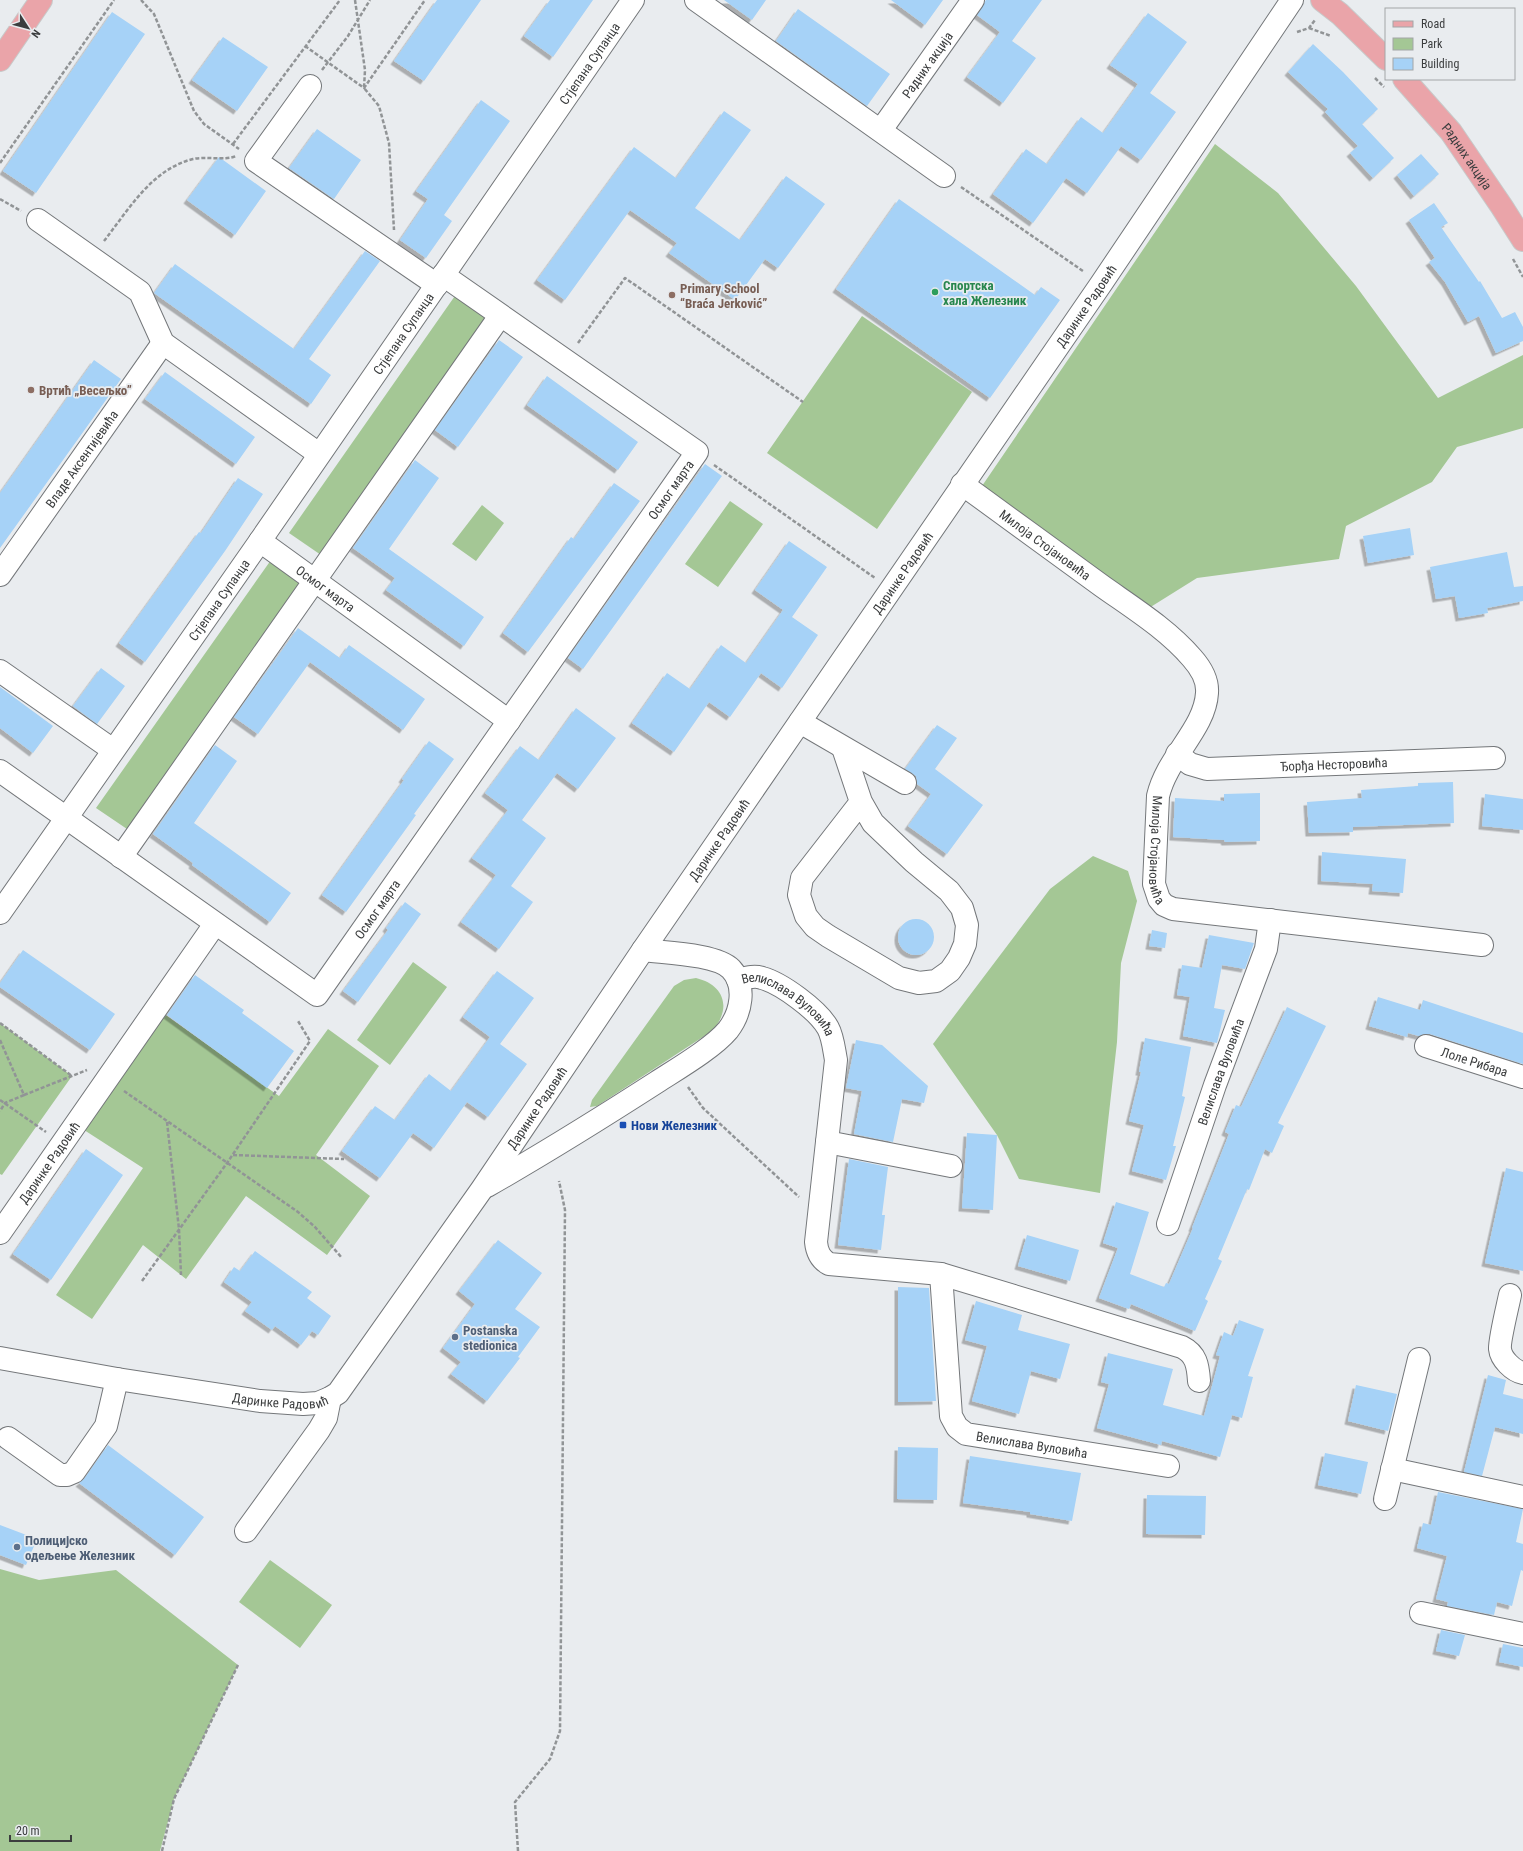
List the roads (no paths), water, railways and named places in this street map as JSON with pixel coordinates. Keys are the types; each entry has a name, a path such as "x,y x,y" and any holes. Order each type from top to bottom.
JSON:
{"main road":[{"path":"0,60 41,0"},
{"path":"1322,0 1340,14 1379,67"},
{"name":"Радних акција","path":"1396,85 1451,132 1502,207 1517,248"}],"street":[{"name":"Стјепана Супанца","path":"0,913 66,816 260,541 633,0"},
{"name":"Радних акција","path":"881,130 973,0"},
{"name":"Даринке Радовић","path":"0,1359 260,1401 303,1404 318,1403 338,1393 482,1189 643,950 962,484 1101,284 1292,0"},
{"path":"709,4 944,176"},
{"name":"Стјепана Супанца","path":"310,86 250,156 400,260 440,280"},
{"path":"38,220 140,292 163,344 319,454"},
{"name":"Осмог марта","path":"0,771 66,816 121,857 317,995 696,452 500,316 440,280"},
{"path":"121,857 500,316"},
{"name":"Владе Аксентијевића","path":"0,575 163,344"},
{"name":"Милоја Стојановића","path":"962,484 1158,626 1192,658 1206,679 1208,691 1206,702 1194,729 1177,754 1161,783 1156,807 1154,884 1159,899 1164,905 1179,910 1482,945"},
{"name":"Осмог марта","path":"260,541 509,721"},
{"path":"0,671 113,750"},
{"path":"800,722 842,748 905,783"},
{"path":"842,748 861,802 873,823 914,862 949,891 962,908 967,925 965,944 959,958 950,971 936,981 919,983 899,978 828,936 815,927 806,916 798,895 802,878 861,802"},
{"name":"Ђорђа Несторовића","path":"1177,754 1190,764 1207,769 1494,758"},
{"name":"Велислава Вуловића","path":"1168,1224 1210,1099 1266,949 1270,920"},
{"name":"Даринке Радовић","path":"0,1233 215,924"},
{"name":"Велислава Вуловића","path":"643,950 718,961 730,969 738,980 752,976 774,983 814,1012 828,1028 836,1060 816,1242 816,1249 823,1260 829,1264 941,1274 1182,1347 1190,1351 1195,1357 1198,1367 1199,1381"},
{"path":"482,1189 553,1149 671,1073 720,1039 728,1029 740,1005 741,991 738,980"},
{"name":"Лоле Рибара","path":"1426,1046 1523,1077"},
{"path":"827,1142 951,1166"},
{"name":"Велислава Вуловића","path":"941,1274 951,1416 958,1427 966,1434 1168,1466"},
{"path":"1510,1295 1500,1349 1506,1361 1519,1372 1523,1373"},
{"path":"1385,1499 1419,1359"},
{"path":"8,1438 60,1475 67,1475 74,1472 106,1426 117,1379"},
{"path":"246,1531 319,1430 326,1418 330,1398"},
{"path":"1392,1469 1523,1497"},
{"path":"1421,1613 1523,1634"}],"place":[{"name":"Спортска хала Железник","path":"935,292"},
{"name":"Primary School “Braća Jerković”","path":"672,295"},
{"name":"Вртић „Весељко”","path":"31,390"},
{"name":"Нови Железник","path":"623,1125"},
{"name":"Postanska stedionica","path":"455,1337"},
{"name":"Полицијско одељење Железник","path":"17,1547"}]}
